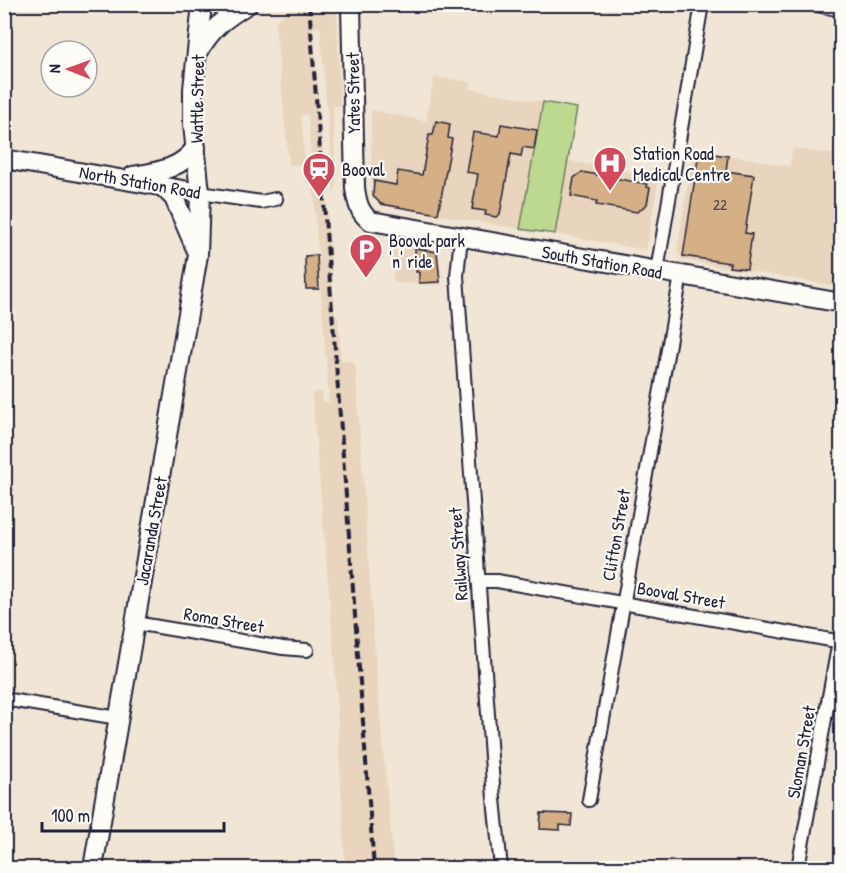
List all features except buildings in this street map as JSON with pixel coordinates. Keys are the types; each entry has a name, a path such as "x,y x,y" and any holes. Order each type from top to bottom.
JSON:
{"street":[{"name":"Wattle Street","path":"201,193 193,124 193,89 202,4"},
{"path":"196,58 212,30 229,15 248,4"},
{"name":"Yates Street","path":"351,4 355,189 357,203 364,216"},
{"path":"657,271 702,4"},
{"path":"811,4 842,10"},
{"path":"119,178 158,172 182,162 196,147"},
{"name":"North Station Road","path":"4,159 261,202 276,199"},
{"path":"162,186 174,198 198,255"},
{"name":"Jacaranda Street","path":"93,868 198,255 201,193"},
{"name":"South Station Road","path":"364,216 374,222 842,303"},
{"name":"Railway Street","path":"461,237 457,276 494,799 501,868"},
{"name":"Clifton Street","path":"589,800 681,275"},
{"name":"Booval Street","path":"478,581 497,581 840,641"},
{"name":"Roma Street","path":"135,623 307,650"},
{"name":"Sloman Street","path":"798,868 840,641"},
{"path":"4,699 118,718"}],"shaded area":[{"path":"324,7 337,12 340,106 333,106 336,187 334,193 320,27 313,28 335,315 338,316 341,360 355,363 376,670 394,868 345,868 335,665 312,393 322,392 323,402 329,402 308,115 301,115 305,164 289,165 275,22 289,10"},
{"path":"434,77 471,82 470,89 543,102 520,229 380,205 372,196 371,110 426,121"},
{"path":"793,148 841,156 841,287 683,260 677,252 693,149 789,166"},
{"path":"568,161 659,177 646,250 555,234"},
{"path":"391,244 439,253 441,285 394,283"}],"green space":[{"path":"543,102 577,108 555,234 520,229"}],"railway":[{"path":"309,4 374,868"}],"place":[{"name":"Station Road Medical Centre","path":"610,192"},
{"name":"Booval","path":"319,198"},
{"name":"Booval park 'n' ride","path":"366,279"}]}
